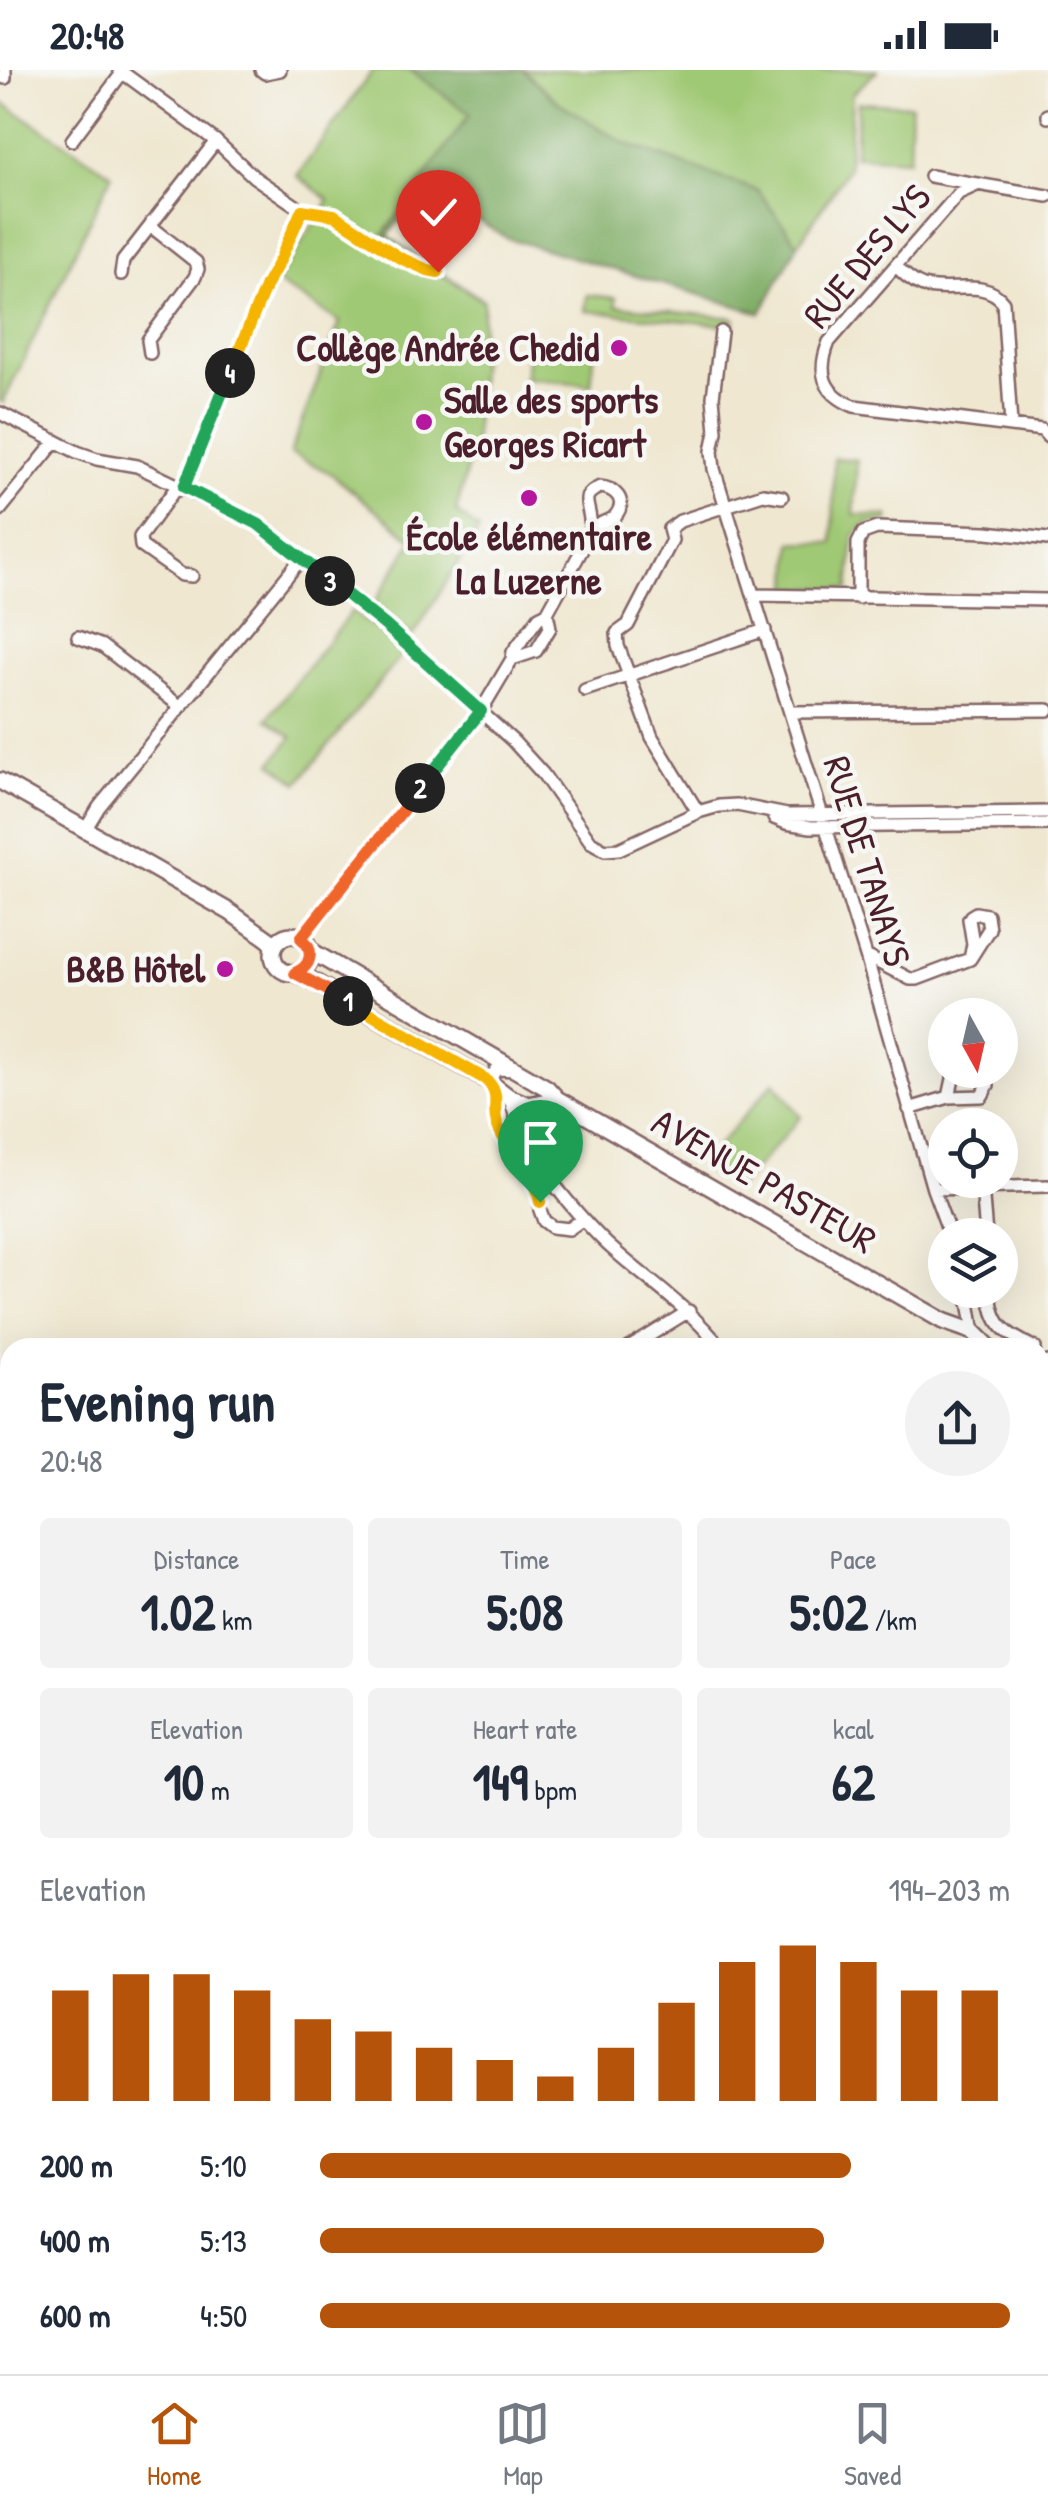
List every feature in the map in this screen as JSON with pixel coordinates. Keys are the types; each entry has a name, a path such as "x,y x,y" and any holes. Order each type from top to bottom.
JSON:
{"main road":[{"path":"0,781 230,912 276,944"},
{"path":"295,973 307,966 306,944 286,936 272,952 275,964 284,972 295,973 389,1024 485,1079 509,1098 528,1106 556,1098"},
{"name":"AVENUE PASTEUR","path":"306,944 548,1088 556,1098 927,1312 980,1338"}],"street":[{"path":"261,70 280,70"},
{"path":"72,140 121,71 216,142 254,177 302,210 334,215 400,258 438,272"},
{"path":"121,274 123,260 216,142"},
{"path":"930,176 1048,196"},
{"name":"RUE DES LYS","path":"978,184 959,193 829,342 823,376 830,390 854,406 1011,425 1042,430 1048,437"},
{"path":"192,576 182,575 141,546 140,537 174,492 184,487 266,285 302,210"},
{"path":"150,353 148,340 198,269 196,262 153,228 152,222"},
{"path":"896,266 923,286 985,289 1000,296 1011,425"},
{"name":"RUE DE TANAYS","path":"721,332 714,379 716,431 712,452 928,1172"},
{"path":"0,413 97,459 138,466 246,516 386,626 481,711 542,774 591,842 605,850 620,849 719,806 753,809 786,823 1048,812"},
{"path":"0,510 56,440"},
{"path":"698,812 652,738 618,646 617,633 628,625 672,540 669,530 680,521 763,494 782,498"},
{"path":"858,598 858,543 863,533 877,528 987,532 1048,539"},
{"path":"306,944 481,711 512,659 536,651 550,628 547,613 590,534"},
{"path":"85,830 99,807 302,558"},
{"path":"754,595 1048,600"},
{"path":"585,690 766,630"},
{"path":"78,637 102,646 181,707"},
{"path":"791,712 1048,710"},
{"path":"823,821 1048,824"},
{"path":"866,956 910,979 970,959"},
{"path":"516,1070 497,1070 491,1078 497,1099 494,1109 508,1148 539,1194 544,1221 552,1228 569,1229 583,1218"},
{"path":"949,1098 951,1088"},
{"path":"909,1109 949,1098 982,1096 986,1088"},
{"path":"509,1098 534,1156 583,1218 607,1244 689,1311 712,1338"},
{"path":"522,1131 522,1121 535,1105"},
{"path":"1018,1187 1048,1186"},
{"path":"970,1308 974,1332"},
{"path":"992,1308 1006,1332 1017,1338"},
{"path":"645,1338 689,1311"}],"green space":[{"path":"373,70 410,70 471,114 383,237 484,301 474,442 456,512 479,530 413,636 374,604 413,540 330,473 290,453 340,322 276,282 329,200 297,176"},
{"path":"410,70 523,70 558,102 624,143 758,191 798,244 761,313 507,238 423,187 388,236 484,301 382,237 470,114"},
{"path":"523,70 878,70 852,94 848,168 798,244 758,191 624,143 558,102"},
{"path":"0,101 112,174 3,403 0,401"},
{"path":"858,102 911,105 909,159 855,156"},
{"path":"587,295 616,298 616,306 735,318 734,326 585,311"},
{"path":"529,342 595,348 591,385 525,378"},
{"path":"834,458 857,460 854,515 888,516 888,521 867,523 854,535 849,589 790,588 792,542 833,543"},
{"path":"352,611 404,652 298,783 272,763 292,737 267,719"},
{"path":"774,1082 801,1117 738,1188 700,1166"}],"place":[{"name":"Collège Andrée Chedid","path":"619,348"},
{"name":"Salle des sports Georges Ricart","path":"424,422"},
{"name":"École élémentaire La Luzerne","path":"529,498"},
{"name":"B&B Hôtel","path":"225,969"}],"route":[{"path":"438,272 400,258 334,215 302,210 266,285 184,487 258,524 386,626 481,711 301,938 309,946 310,957 307,966 295,973 485,1079 496,1093 494,1109 508,1148 535,1186 540,1202"}]}
